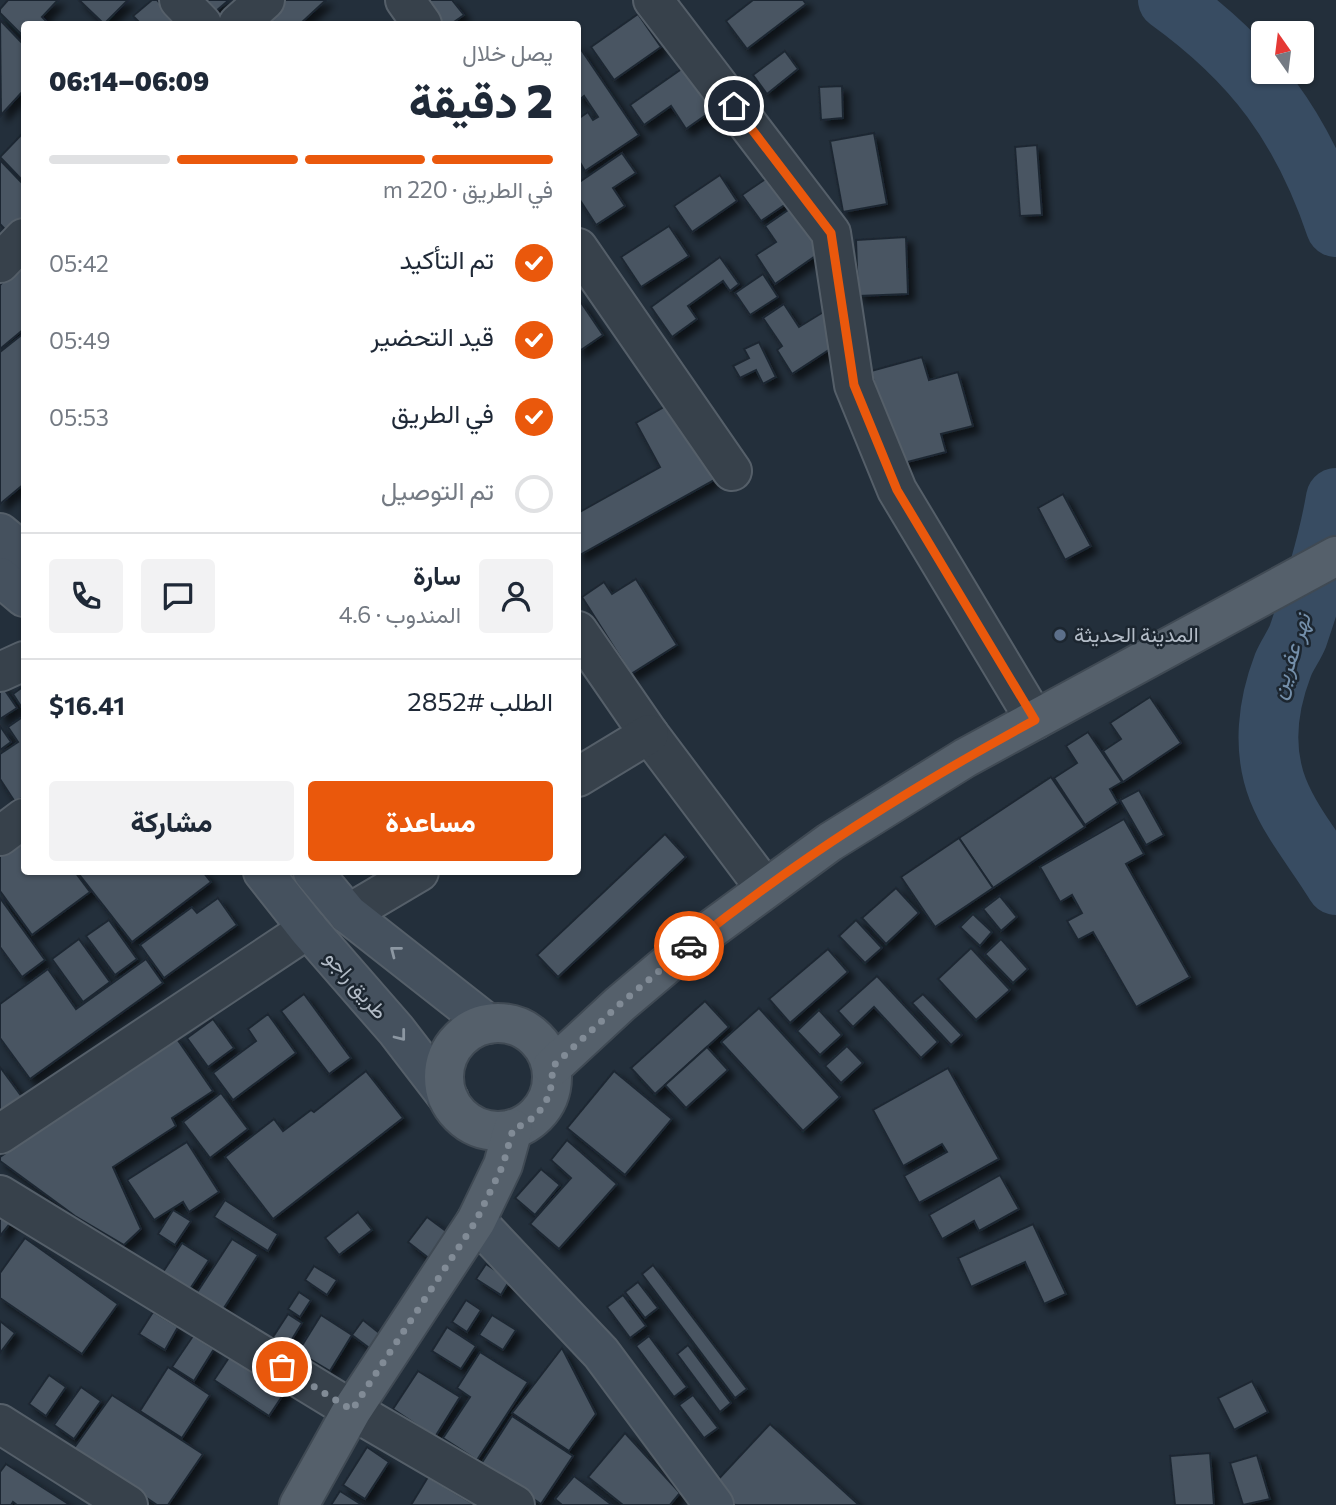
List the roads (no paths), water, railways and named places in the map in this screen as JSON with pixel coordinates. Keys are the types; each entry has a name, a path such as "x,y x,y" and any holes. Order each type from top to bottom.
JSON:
{"main road":[{"path":"0,533 21,550"},
{"path":"552,1067 620,1004 691,944 830,842 896,799 1035,720 1336,556"},
{"path":"0,577 21,594"},
{"name":"طريق راجو","path":"265,875 308,929 396,1030 449,1099"},
{"name":"طريق راجو","path":"316,875 348,914 488,1024"},
{"path":"488,1024 516,1025 529,1032 548,1054 552,1067 553,1081 545,1106 525,1124 513,1129 499,1131 473,1125 458,1114 444,1083 450,1052 472,1029 488,1024"},
{"path":"299,1505 352,1410 476,1221 503,1165 513,1129"},
{"path":"476,1221 601,1353 714,1505"}],"street":[{"path":"179,0 199,21"},
{"path":"241,21 265,0"},
{"path":"405,0 420,21"},
{"path":"653,0 831,233 854,385 892,478 1035,720"},
{"path":"581,252 732,471"},
{"path":"581,635 649,734 765,888"},
{"path":"0,672 21,662"},
{"path":"581,775 649,734"},
{"path":"0,836 21,820"},
{"path":"348,914 414,875"},
{"path":"0,1134 308,929"},
{"path":"0,1195 352,1410 515,1505"},
{"path":"0,1424 128,1505"}],"waterway":[{"name":"نهر عفرين","path":"1168,0 1226,48 1272,99 1308,158 1336,227"},
{"name":"نهر عفرين","path":"1336,498 1309,602 1298,636 1278,680 1269,727 1270,759 1278,790 1297,827 1336,885"}],"place":[{"name":"المدينة الحديثة","path":"1060,635"}]}
